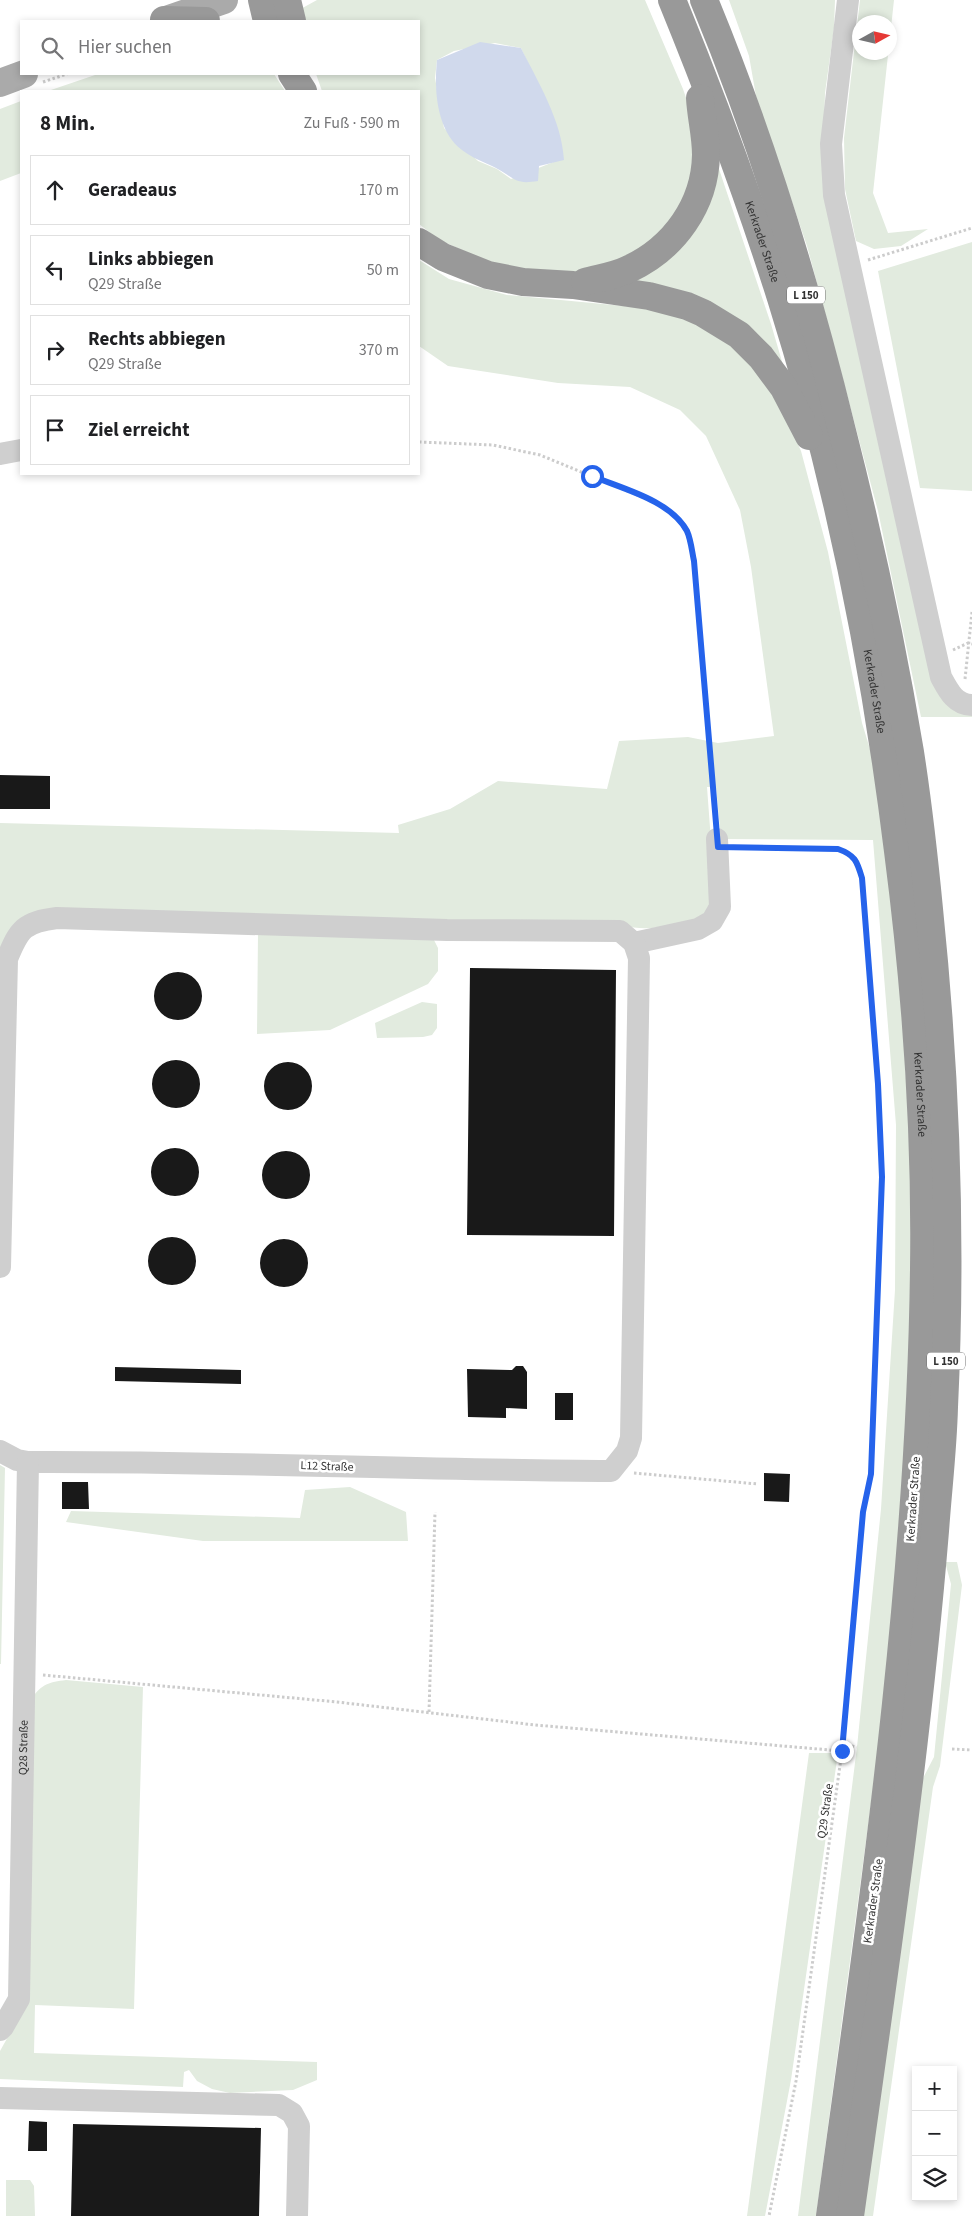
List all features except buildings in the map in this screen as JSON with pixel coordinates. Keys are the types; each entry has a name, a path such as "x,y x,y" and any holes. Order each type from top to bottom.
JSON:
{"highway":[{"path":"262,0 267,20"},
{"path":"287,0 292,20"},
{"name":"Kerkrader Straße","path":"672,0 745,189 778,290 830,472 856,586 886,752 915,998 922,1120 924,1268 919,1410 903,1644 879,1860 830,2216"},
{"name":"Kerkrader Straße","path":"704,0 738,86 783,216 823,352 861,507 890,643 910,756 938,994 946,1120 948,1261 944,1409 926,1643 896,1886 850,2216"},
{"name":"L 150","path":"573,285 619,274 642,262 664,247 688,218 702,183 706,155 696,59"},
{"path":"293,75 302,90"},
{"path":"305,75 309,90"},
{"name":"L 150","path":"420,243 443,257 488,275 523,282 573,285 668,300 703,313 728,327 761,357 776,376 830,472"}],"main road":[{"path":"166,20 224,0"},
{"path":"0,83 21,75"}],"street":[{"path":"848,0 831,144 834,195 941,677 952,697 966,704"},
{"path":"0,454 20,450"},
{"path":"634,943 698,929 712,921 720,907 718,843"},
{"path":"0,1267 7,959 18,933 38,920 57,918 447,930 620,931 634,943 639,958 631,1428 627,1451 616,1465"},
{"path":"0,1451 17,1460 28,1462"},
{"name":"L12 Straße","path":"28,1462 166,1461 435,1470 616,1465"},
{"name":"Q28 Straße","path":"0,2030 4,2027 19,1999 28,1462"},
{"path":"0,2098 279,2105 292,2113 299,2126 297,2216"}],"path":[{"path":"850,265 972,228"},
{"path":"420,442 493,445 540,455 664,506 678,518 688,532 694,561 718,843"},
{"path":"966,704 964,690 972,612"},
{"name":"Q29 Straße","path":"718,843 838,849 850,854 858,864 862,878 878,1084 881,1205 871,1474 863,1512 842,1751 796,2081 768,2216"},
{"path":"616,1465 758,1484"},
{"path":"429,1712 434,1512"},
{"path":"23,1673 429,1712 535,1725 842,1751"},
{"path":"842,1744 857,1747"},
{"path":"952,1749 972,1750"}],"shaded area":[{"path":"317,0 645,0 683,89 695,124 697,157 681,211 636,257 577,273 511,268 479,258 438,239 420,225 420,90 322,90 316,75 420,75 420,20 300,20 297,11","holes":["495,43 521,48 554,120 556,161 511,179 497,169 478,161 444,128 435,78 437,60 454,51"]},
{"path":"729,0 835,0 834,28 825,93 823,160 930,668 972,713 972,717 921,717 878,511 842,376 807,246 756,96 749,56"},
{"path":"860,0 894,0 892,15 858,15"},
{"path":"853,60 887,60 873,193 888,233 928,229 901,246 874,249 856,241 845,189 844,138"},
{"path":"95,75 275,75 284,90 51,90"},
{"path":"20,101 20,173 0,181 0,109"},
{"path":"717,163 771,324 788,382 776,361 613,284 642,273"},
{"path":"972,242 972,491 920,488 878,271"},
{"path":"420,261 449,279 507,295 666,310 701,322 739,348 773,388 801,451 828,552 862,723 878,775 897,925 911,1164 911,1363 900,1526 882,1721 816,2216 798,2216 857,1747 881,1509 895,1290 896,1125 873,840 721,839 716,787 707,787 715,895 702,918 672,925 643,928 623,925 17,924 0,1054 0,823 399,833 398,825 450,809 498,781 607,789 619,741 688,737 718,743 774,736 751,567 740,510 706,436 680,410 630,387 558,383 448,366 420,347"},
{"path":"258,933 433,938 438,948 438,971 428,984 330,1030 257,1034"},
{"path":"422,1002 437,1004 437,1028 432,1035 423,1037 377,1038 375,1023"},
{"path":"0,1465 5,1468 1,1664 0,1664"},
{"path":"350,1487 406,1512 408,1541 203,1541 66,1522 71,1511 300,1518 305,1490"},
{"path":"945,1562 957,1562 962,1585 940,1766 933,1787 873,2216 863,2216 921,1782 934,1757 951,1584"},
{"path":"66,1680 143,1687 134,2009 35,2005 34,2053 317,2062 317,2080 293,2090 230,2093 212,2089 197,2081 189,2070 184,2072 183,2087 0,2079 0,2051 28,2001 32,1698 46,1684"},
{"path":"809,1753 838,1753 791,2080 765,2216 747,2216"},
{"path":"6,2180 30,2180 34,2186 35,2216 6,2216"}],"water":[{"path":"480,42 521,48 554,116 559,131 564,160 539,166 538,181 524,182 515,180 496,168 474,158 453,142 447,132 442,120 437,96 437,60"}],"route":[{"path":"592,476 664,506 678,518 688,532 694,561 718,847 785,846 838,849 850,854 858,864 862,878 878,1084 882,1177 871,1474 863,1512 842,1751"}]}
